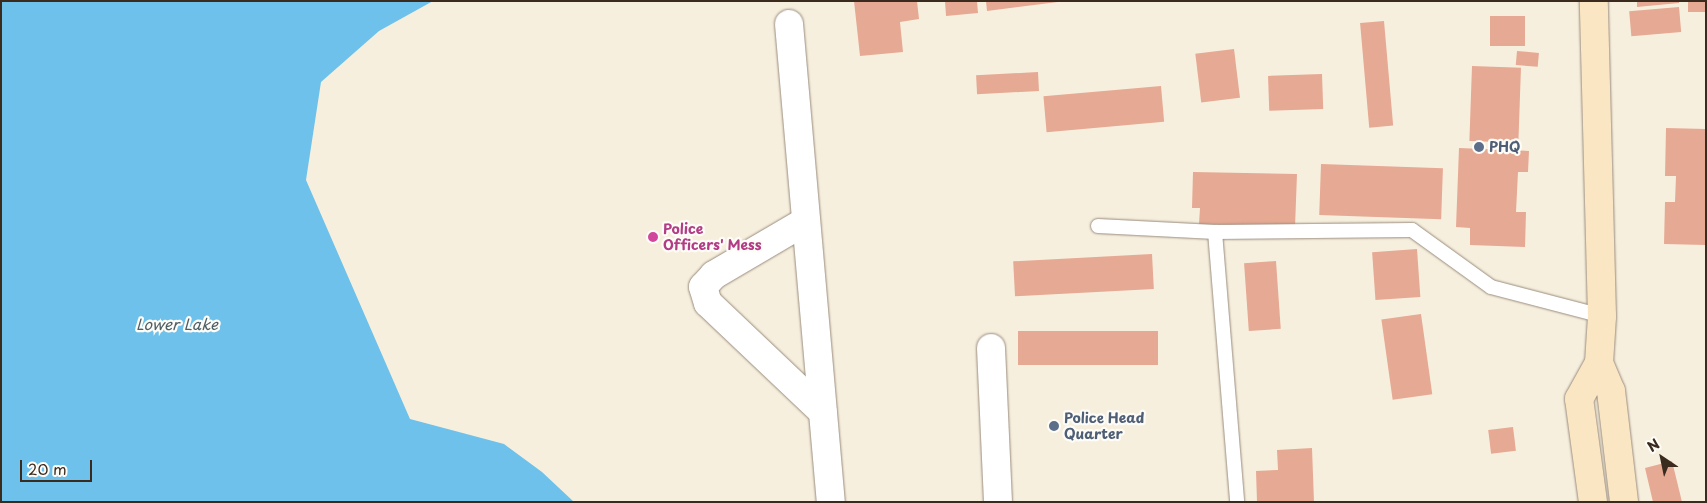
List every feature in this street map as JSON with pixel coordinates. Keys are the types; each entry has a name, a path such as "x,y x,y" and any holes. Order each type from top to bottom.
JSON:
{"main road":[{"path":"1593,502 1579,399 1598,363 1602,316 1594,1"},
{"path":"1598,363 1611,392 1624,502"}],"street":[{"path":"789,24 831,502"},
{"path":"806,221 714,275 703,287 708,303 823,412"},
{"path":"991,348 998,502"}],"lane":[{"path":"1098,226 1215,232 1412,230 1491,286 1602,316"},
{"path":"1215,232 1237,502"}],"water":[{"name":"Lower Lake","path":"1,1 433,1 379,31 321,82 306,180 410,419 504,444 542,472 574,502 1,502"}],"building":[{"path":"854,1 917,1 919,19 900,22 903,52 860,56"},
{"path":"945,1 977,1 978,13 946,16"},
{"path":"986,1 1058,1 1058,2 987,11"},
{"path":"1637,1 1679,1 1679,3 1637,7"},
{"path":"1688,1 1706,1 1706,12 1688,12"},
{"path":"1679,7 1681,32 1631,36 1629,11"},
{"path":"1490,16 1525,16 1525,46 1490,46"},
{"path":"1384,21 1393,126 1369,128 1360,23"},
{"path":"1234,49 1240,98 1201,102 1195,54"},
{"path":"1517,51 1539,53 1538,67 1516,65"},
{"path":"1472,66 1521,68 1518,143 1469,141"},
{"path":"1038,72 1039,91 977,94 976,75"},
{"path":"1322,74 1323,109 1269,111 1268,76"},
{"path":"1161,86 1164,122 1047,132 1043,96"},
{"path":"1666,128 1706,129 1706,245 1664,244 1665,202 1675,202 1676,176 1665,176"},
{"path":"1459,148 1529,151 1528,172 1518,172 1516,212 1526,212 1525,247 1470,245 1470,228 1456,227"},
{"path":"1321,164 1443,168 1441,219 1319,215"},
{"path":"1193,172 1297,174 1295,227 1199,224 1200,208 1192,208"},
{"path":"1417,249 1420,297 1375,300 1372,252"},
{"path":"1152,254 1154,289 1015,296 1013,261"},
{"path":"1276,261 1281,329 1249,331 1244,263"},
{"path":"1421,314 1432,394 1393,400 1381,320"},
{"path":"1018,331 1158,331 1158,365 1018,365"},
{"path":"1513,427 1516,451 1491,454 1488,430"},
{"path":"1312,448 1314,502 1257,502 1256,471 1278,470 1277,450"},
{"path":"1672,461 1682,502 1653,502 1645,468"}],"place":[{"name":"PHQ","path":"1479,147"},
{"name":"Police Officers' Mess","path":"653,237"},
{"name":"Police Head Quarter","path":"1054,426"}]}
